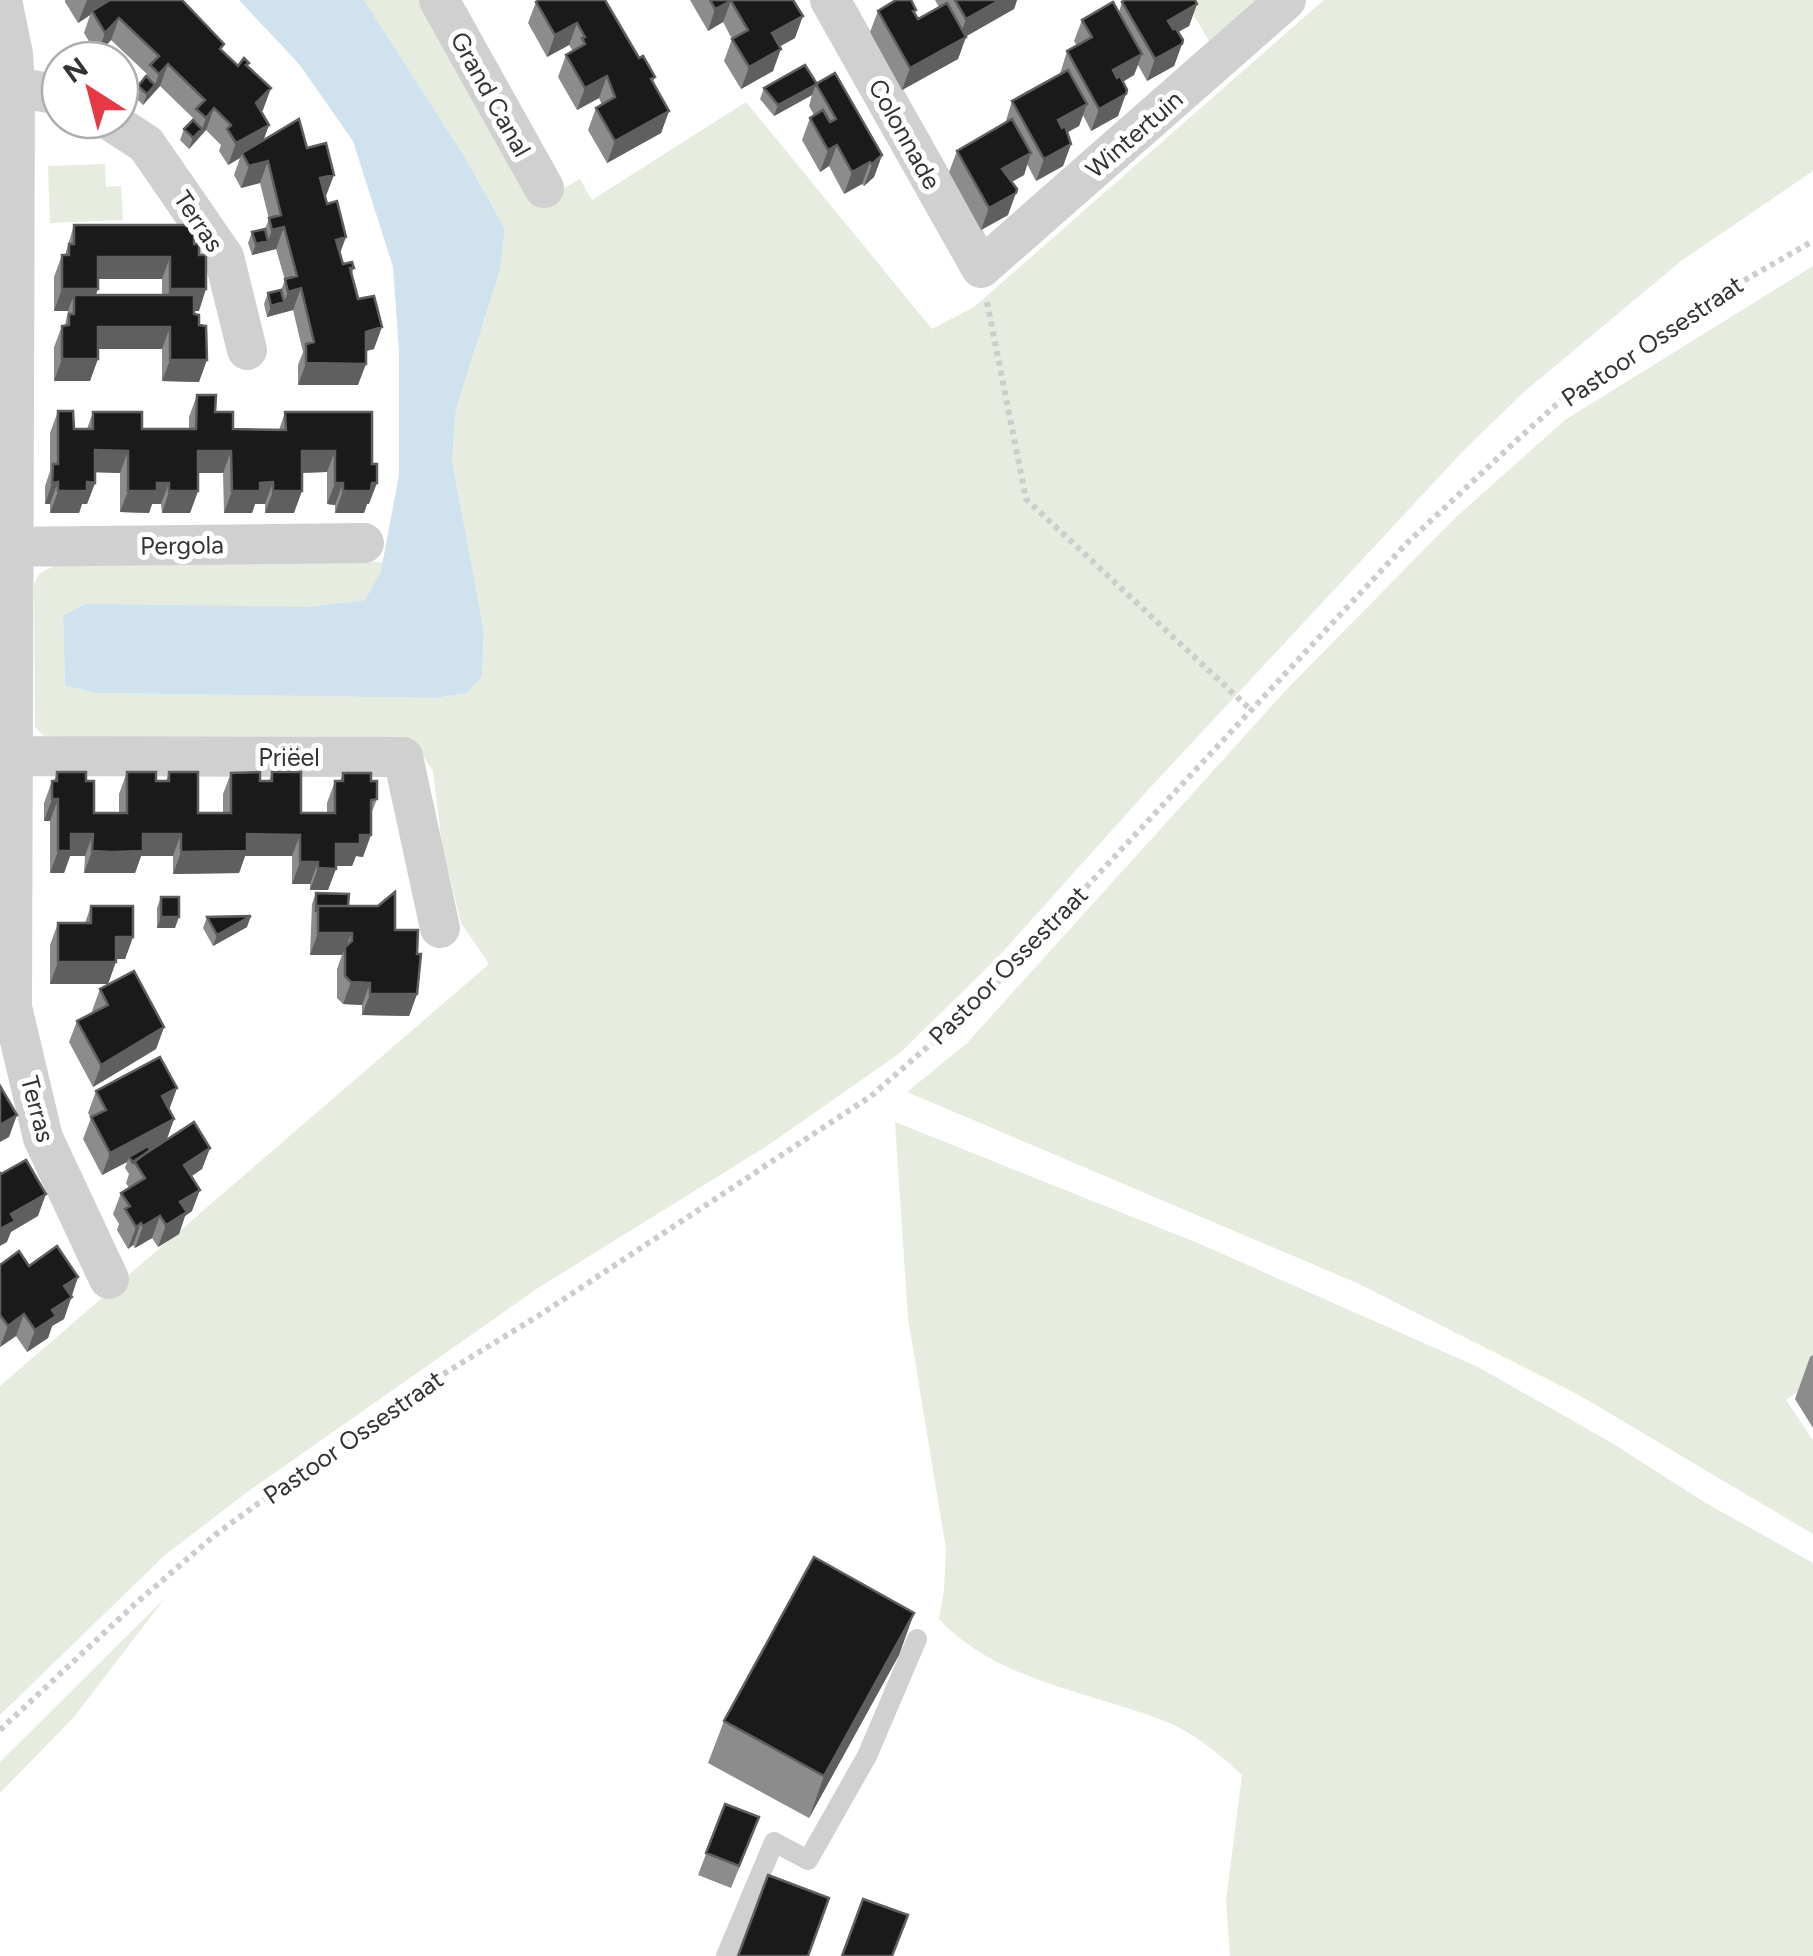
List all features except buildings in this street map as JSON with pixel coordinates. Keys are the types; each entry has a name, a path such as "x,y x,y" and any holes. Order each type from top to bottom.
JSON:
{"street":[{"name":"Terras","path":"2,0 15,88 7,547 12,1006 43,1138 108,1279"},
{"name":"Grand Canal","path":"439,0 544,188"},
{"name":"Wintertuin","path":"981,268 1286,0"},
{"name":"Colonnade","path":"843,6 981,268"},
{"path":"15,88 40,92"},
{"name":"Terras","path":"140,140 224,257 247,350"},
{"name":"Pergola","path":"7,547 364,544"},
{"name":"Priëel","path":"7,756 403,757 440,928"}],"lane":[{"path":"726,1956 774,1842 808,1860 868,1756 917,1639"}],"path":[{"name":"Pastoor Ossestraat","path":"0,1730 135,1604 216,1536 341,1443 406,1396 538,1316 871,1096 981,1000 1406,543 1577,386 1684,315 1813,241"},
{"path":"981,268 1026,500 1251,710"}],"shaded area":[{"path":"364,0 420,0 536,204 580,179 592,200 746,102 932,329 974,307 1324,0 1813,0 1813,171 1681,261 1525,391 1464,450 998,957 900,1053 767,1146 538,1288 250,1490 165,1555 0,1715 0,1386 489,964 461,923 442,845 433,771 416,746 44,736 35,727 34,584 39,574 61,562 383,562 365,600 306,607 63,616 65,686 97,693 436,698 467,693 482,676 484,631 452,461 456,409 500,270 505,229 466,159"},
{"path":"1185,0 1268,0 1213,48"},
{"path":"105,164 106,187 121,186 123,220 50,223 48,166"},
{"path":"1813,266 1813,1381 1786,1400 1813,1440 1813,1534 1579,1395 1357,1283 907,1092 967,1043 1287,689 1454,519 1565,420"},
{"path":"895,1122 1200,1244 1478,1367 1813,1563 1813,1956 1230,1956 1226,1901 1242,1775 1178,1727 1016,1671 962,1640 939,1619 946,1549 908,1318"},
{"path":"165,1598 74,1717 0,1793 0,1762"}],"water":[{"path":"239,0 364,0 466,159 505,229 500,270 456,409 452,461 484,631 482,676 467,693 436,698 97,693 65,686 63,616 85,604 306,607 365,600 381,571 399,475 399,351 393,267 353,141 299,64"}]}
